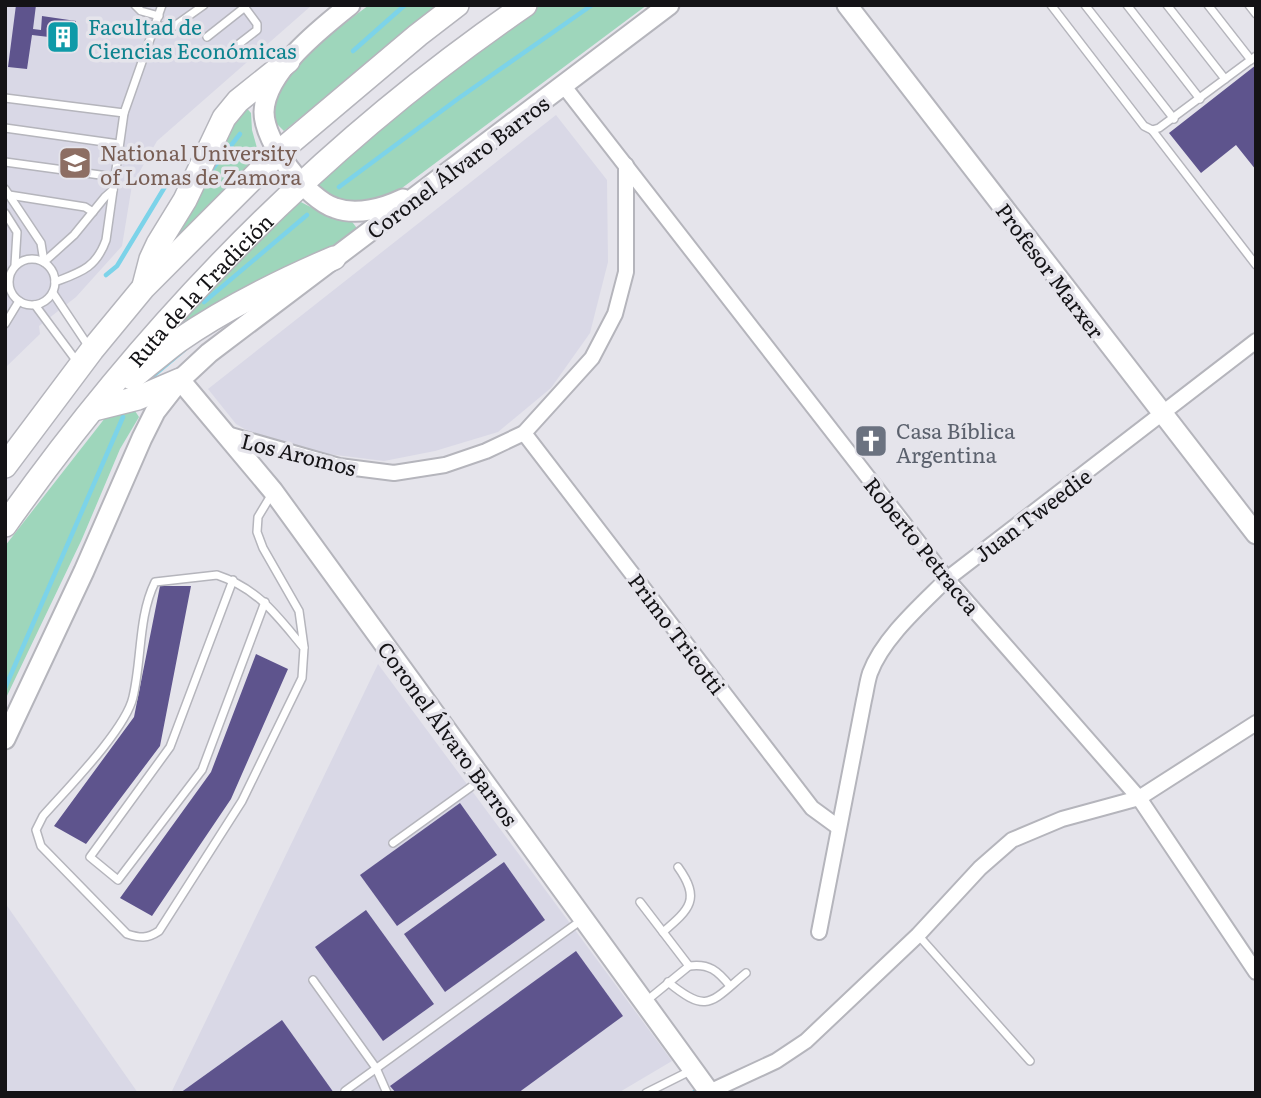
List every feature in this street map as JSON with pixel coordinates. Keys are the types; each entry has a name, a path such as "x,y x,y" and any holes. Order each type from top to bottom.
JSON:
{"main road":[{"name":"Ruta de la Tradición","path":"5,466 86,358 144,287 278,153 457,5"},
{"name":"Ruta de la Tradición","path":"5,525 48,464 172,314 302,183 437,68 525,5"},
{"path":"144,287 158,244 185,200 224,118 238,101 288,61"},
{"path":"94,409 177,342 215,317 334,258"},
{"path":"94,409 138,397 180,380"}],"street":[{"path":"350,5 288,61 273,84 264,112 278,153 302,183 322,202 337,209 363,211 388,206 426,188"},
{"name":"Coronel Álvaro Barros","path":"5,739 84,571 142,438 155,412 180,380 209,353 669,5"},
{"name":"Profesor Marxer","path":"847,5 1256,534"},
{"name":"Roberto Petracca","path":"563,85 947,579 1139,798 1256,972"},
{"name":"Los Aromos","path":"227,435 339,466 394,472 445,465 486,451 524,433 592,358 615,314 626,272 626,165"},
{"name":"Juan Tweedie","path":"819,932 870,673 884,649 913,612 947,579 1256,341"},
{"name":"Coronel Álvaro Barros","path":"180,380 273,491 709,1092"},
{"name":"Primo Tricotti","path":"524,433 812,808 838,827"},
{"path":"709,1092 776,1061 806,1041 918,935 980,868 1012,840 1062,819 1139,798 1256,723"}],"lane":[{"path":"135,5 141,11 159,16"},
{"path":"55,282 88,267 100,255 106,240 124,113 162,5"},
{"path":"156,26 173,27 204,5"},
{"path":"1051,5 1256,265"},
{"path":"1086,5 1174,119"},
{"path":"1127,5 1200,99"},
{"path":"1167,5 1225,79"},
{"path":"1152,130 1174,119 1254,58 1208,5"},
{"path":"1249,5 1256,13"},
{"path":"207,37 244,6 257,24 257,30 222,57"},
{"path":"5,98 124,113"},
{"path":"5,128 119,144"},
{"path":"5,162 116,177"},
{"path":"44,262 74,235 113,190"},
{"path":"7,192 85,207 93,212"},
{"path":"7,192 41,243 44,262"},
{"path":"18,207 6,214 17,232 15,265 9,275 9,287 19,301 35,305 86,358"},
{"path":"15,265 26,259 44,262 53,271 53,293 45,301 35,305"},
{"path":"53,293 86,358"},
{"path":"5,324 19,301"},
{"path":"273,491 258,517 257,532 263,548 299,611 304,648 302,678 242,801 159,931 149,938 127,934 41,846 36,830 43,816 112,736 133,700 147,598 155,582 217,575 233,580 265,602 304,648"},
{"path":"233,580 170,747 90,857 118,880 202,770 265,602"},
{"path":"393,843 482,779"},
{"path":"663,932 683,915 690,904 689,882 678,867"},
{"path":"640,902 688,966"},
{"path":"345,1091 584,919"},
{"path":"918,935 1030,1061"},
{"path":"644,1002 688,966 708,966 717,970 730,986"},
{"path":"668,982 688,998 702,1003 714,1000 746,973"},
{"path":"313,980 376,1069 387,1093"},
{"path":"646,1093 693,1069"}],"shaded area":[{"name":"National University of Lomas de Zamora","path":"5,5 312,5 157,141 132,185 122,246 76,297 39,326 40,334 5,368"},
{"path":"556,115 607,180 608,262 590,333 551,388 498,432 435,451 384,461 328,454 248,431 236,424 208,389"},
{"path":"378,664 672,1061 618,1093 171,1093"},
{"path":"5,903 138,1093 5,1093"}],"green space":[{"path":"369,5 438,5 284,131 269,116 285,79 319,44"},
{"path":"541,5 647,5 402,188 376,198 348,202 331,197 312,185 493,37"},
{"path":"243,104 251,113 252,130 259,155 166,248"},
{"path":"297,200 326,215 350,219 359,231 306,262 181,326 176,322"},
{"path":"128,408 135,411 139,417 120,449 82,539 5,700 5,546 105,418"}],"building":[{"name":"Facultad de Ciencias Económicas","path":"16,5 36,5 33,29 41,30 42,16 76,21 74,40 32,35 27,69 8,67"},
{"path":"1256,65 1256,170 1236,145 1201,173 1169,133"},
{"path":"160,586 191,586 160,746 86,844 54,826 134,717"},
{"path":"256,654 288,669 231,799 152,916 120,898 211,772"},
{"path":"460,803 497,855 397,926 360,875"},
{"path":"504,862 545,920 445,992 404,934"},
{"path":"366,910 434,1004 383,1041 315,947"},
{"path":"576,951 623,1016 518,1093 396,1093 390,1086"},
{"path":"282,1020 334,1093 180,1093"}],"waterway":[{"path":"353,51 405,5"},
{"path":"339,187 459,98 592,5"},
{"path":"210,172 240,134"},
{"path":"106,275 117,266 166,185 177,180"},
{"path":"204,302 307,215"},
{"path":"154,375 185,349"},
{"path":"5,688 123,417"}],"place":[{"name":"Facultad de Ciencias Económicas","path":"63,37"},
{"name":"National University of Lomas de Zamora","path":"75,163"},
{"name":"Casa Bíblica Argentina","path":"871,441"}]}
